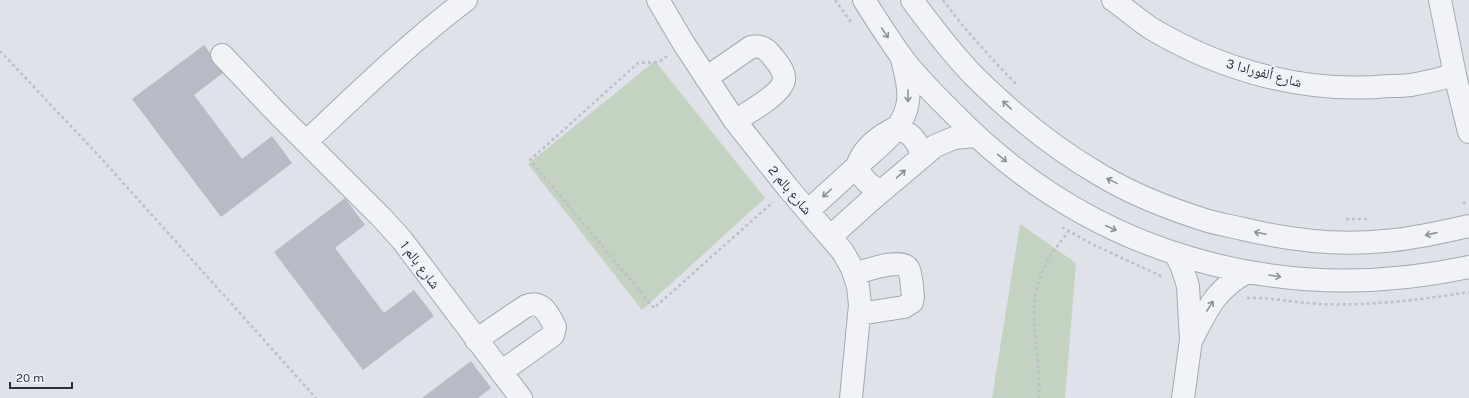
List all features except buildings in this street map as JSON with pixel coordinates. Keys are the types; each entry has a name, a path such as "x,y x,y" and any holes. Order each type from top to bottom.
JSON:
{"street":[{"path":"306,142 380,71 466,0"},
{"name":"شارع بالم 2","path":"658,0 684,44 735,121 788,188 843,252 854,274 858,286 860,305 851,398"},
{"path":"864,0 902,58 975,136 1020,173 1058,199 1098,222 1140,241 1176,255 1247,272 1313,280 1357,281 1394,279 1430,274 1469,266"},
{"path":"912,0 939,36 973,75 1055,146 1097,173 1154,202 1207,221 1262,234 1302,240 1382,242 1422,236 1469,226"},
{"name":"شارع ألفورادا 3","path":"1113,0 1151,28 1194,52 1241,70 1283,81 1327,87 1372,88 1416,84 1455,75"},
{"path":"1440,0 1455,75 1469,132"},
{"path":"706,78 751,47 758,46 765,49 778,63 784,75 782,87 735,121"},
{"name":"شارع بالم 1","path":"222,54 402,240 521,398"},
{"path":"808,211 873,152 897,127 906,111 908,102 908,93 902,58"},
{"path":"897,127 906,131 914,138 919,146 922,156"},
{"path":"830,237 935,146 944,141 964,136 975,136"},
{"path":"857,166 860,174 866,182 882,191"},
{"path":"1176,255 1182,267 1188,286 1191,340 1183,398"},
{"path":"854,274 889,264 900,263 906,265 909,269 913,298 912,302 904,307 859,314"},
{"path":"1191,340 1218,293 1233,280 1247,272"},
{"path":"476,340 526,306 534,304 543,308 555,327 554,335 501,372"}],"path":[{"path":"835,0 852,24"},
{"path":"943,0 986,54 1022,89"},
{"path":"684,44 659,62 638,63 530,160 654,308 788,188"},
{"path":"0,51 105,162 316,398"},
{"path":"1458,205 1469,202"},
{"path":"1343,219 1372,219"},
{"path":"1039,398 1040,379 1034,326 1034,308 1037,289 1042,271 1050,255 1068,232"}],"green space":[{"path":"655,61 765,198 642,310 528,164"},
{"path":"1020,224 1076,263 1065,398 992,398"}]}
